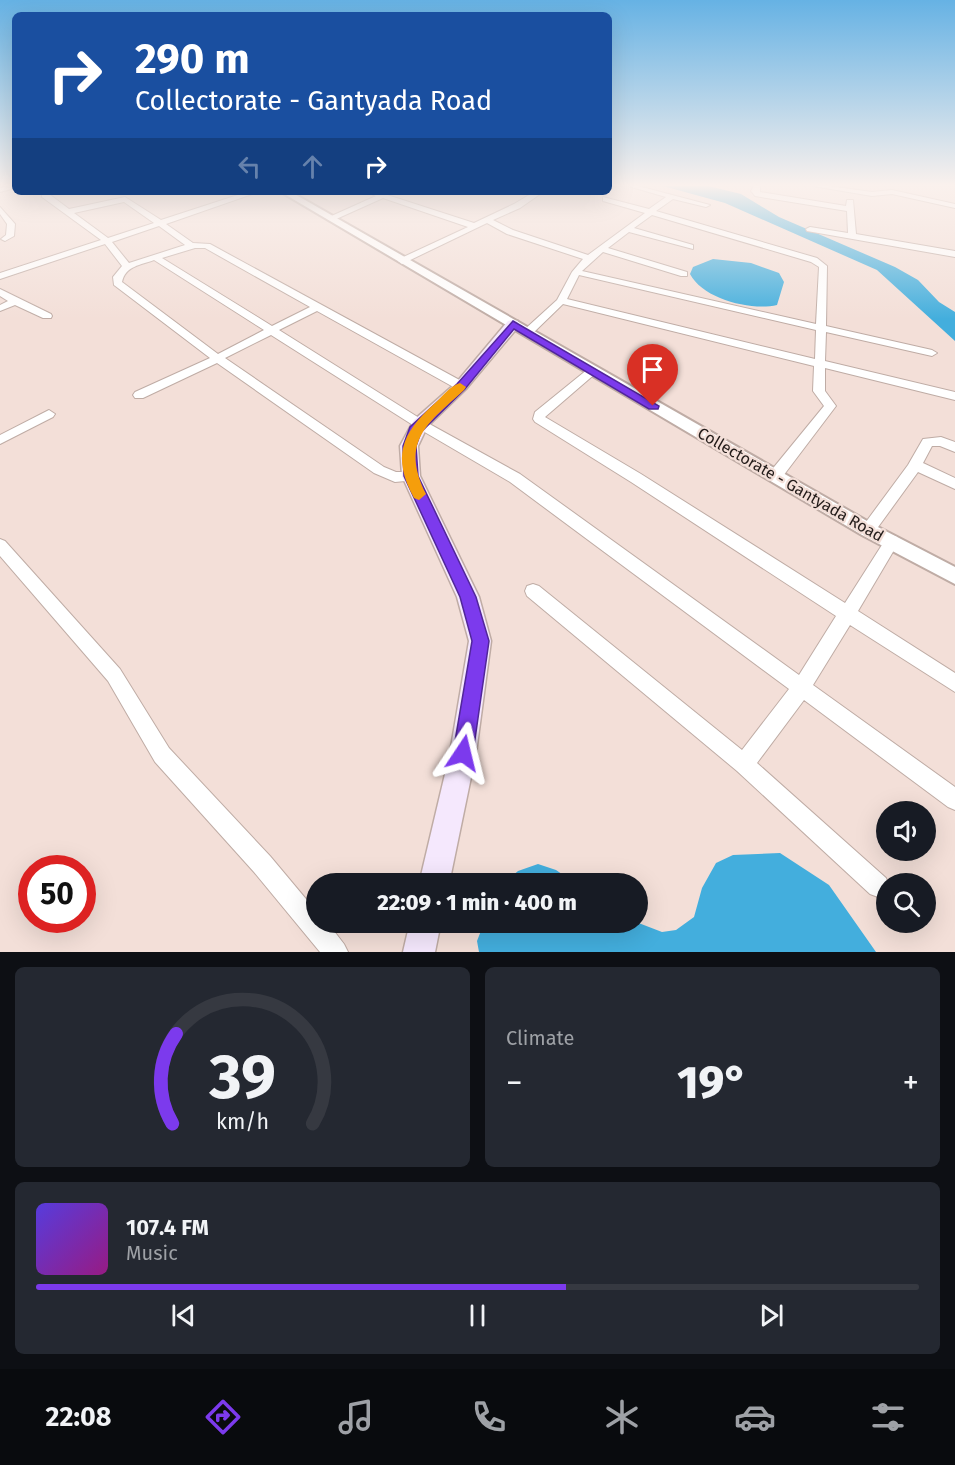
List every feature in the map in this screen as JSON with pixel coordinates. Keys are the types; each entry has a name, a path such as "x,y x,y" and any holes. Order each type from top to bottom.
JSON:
{"main road":[{"path":"436,873 463,753 480,641 468,597 411,476 409,446 420,424 521,328"},
{"path":"419,952 423,933"}],"street":[{"path":"93,230 106,240 127,266"},
{"path":"0,276 135,230"},
{"path":"169,230 192,246"},
{"name":"Collectorate - Gantyada Road","path":"352,230 868,530 955,576"},
{"path":"402,261 465,230"},
{"path":"507,230 589,258"},
{"path":"521,328 561,301 576,272 589,258 626,230"},
{"path":"633,230 690,248"},
{"path":"712,230 822,264 819,391 830,406 776,476"},
{"path":"817,230 955,254"},
{"path":"852,230 852,237"},
{"path":"411,476 394,477 379,470 218,358 117,283 118,277 127,266 192,246 207,246 461,386"},
{"path":"602,249 684,274"},
{"path":"156,258 420,424 515,478 955,800"},
{"path":"576,272 932,353"},
{"path":"0,292 15,302 46,316"},
{"path":"561,301 955,396"},
{"path":"0,308 15,302"},
{"path":"139,395 218,358 318,306"},
{"path":"592,371 539,415 539,419 955,683"},
{"path":"0,440 49,414"},
{"path":"868,530 915,465 928,442 941,441 955,447"},
{"path":"915,465 955,484"},
{"path":"744,764 802,687 892,541"},
{"path":"0,545 114,675 162,755 262,864 336,952"},
{"path":"533,591 744,764 876,884"}],"water":[{"path":"787,230 810,230 895,267 918,280 939,302 955,312 955,341 877,270"},
{"path":"713,259 751,263 779,273 784,282 777,305 741,304 705,290 690,274 693,267"},
{"path":"780,853 829,885 876,952 479,952 477,941 480,933 648,933 648,927 662,932 676,930 694,917 702,888 716,863 733,855"},
{"path":"538,864 560,873 516,873"}],"slow traffic":[{"path":"419,494 411,476 408,456 411,437 420,424 460,387"}],"route":[{"path":"463,753 480,641 477,623 468,597 411,476 408,456 411,437 420,424 461,386 513,324 653,406"}]}
